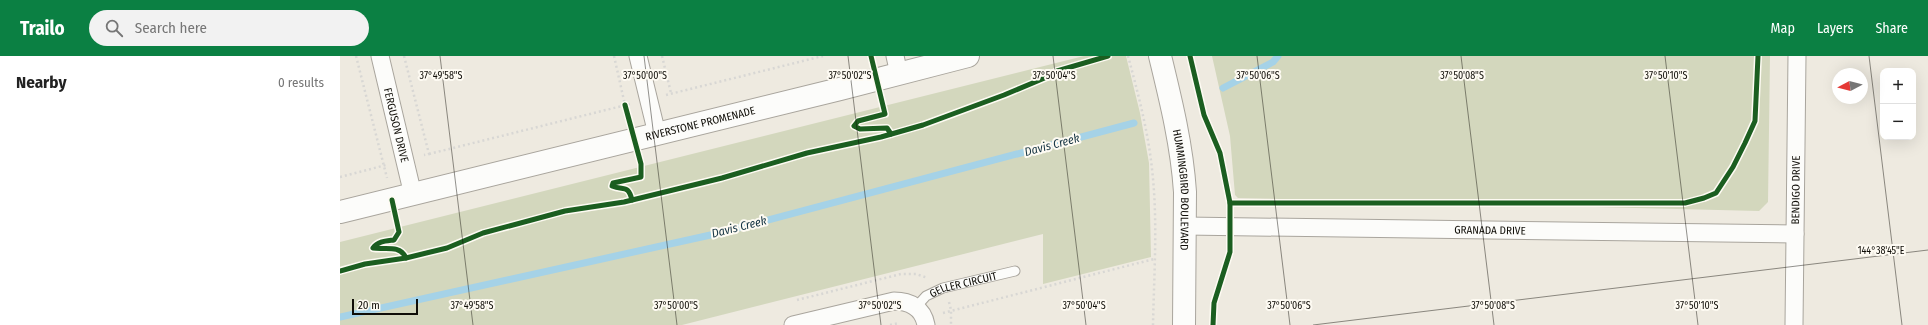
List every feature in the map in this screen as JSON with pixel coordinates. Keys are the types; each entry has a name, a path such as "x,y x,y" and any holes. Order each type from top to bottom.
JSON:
{"street":[{"name":"FERGUSON DRIVE","path":"380,56 413,195"},
{"path":"638,56 657,134"},
{"name":"RIVERSTONE PROMENADE","path":"340,212 877,80 897,65 968,56"},
{"name":"HUMMINGBIRD BOULEVARD","path":"1160,56 1180,145 1185,192 1184,325"},
{"name":"BENDIGO DRIVE","path":"1794,325 1797,56"},
{"name":"GRANADA DRIVE","path":"1185,226 1795,234"},
{"path":"793,325 887,301 902,301 922,317"}],"lane":[{"name":"GELLER CIRCUIT","path":"922,317 926,296 943,288 1015,271"}],"path":[{"path":"356,56 392,200"},
{"path":"614,56 626,105"},
{"path":"662,56 672,93"},
{"path":"429,154 823,56"},
{"path":"1128,56 1146,129 1152,164 1154,204 1153,325"},
{"path":"877,80 885,114 855,122 854,126 860,129 887,128 891,134"},
{"path":"890,325 1154,259"},
{"path":"951,310 951,325"}],"green space":[{"path":"1084,56 1126,56 1140,113 1149,163 1151,257 1043,284 1043,234 682,325 340,325 340,242"},
{"path":"1212,56 1770,56 1768,202 1759,211 1238,198 1235,195 1230,136"}],"waterway":[{"name":"Davis Creek","path":"1223,88 1273,62 1278,56"},
{"name":"Davis Creek","path":"340,317 715,234 1134,123"}],"cycle path":[{"path":"871,56 885,114 858,121 854,126 860,129 887,128 891,134"},
{"path":"340,271 365,264 406,258 447,248 483,233 565,211 624,202 722,178 807,153 881,137 923,125 1004,95 1047,77 1057,71 1108,56"},
{"path":"1190,56 1204,115 1220,153 1230,203 1230,252 1214,303 1213,325"},
{"path":"1230,203 1685,203 1704,198 1716,193 1733,167 1755,121 1758,56"},
{"path":"625,105 641,164 641,177 613,183 612,186 627,190 632,200"},
{"path":"392,200 399,232 394,240 385,241 373,248 396,249 406,258"}]}
